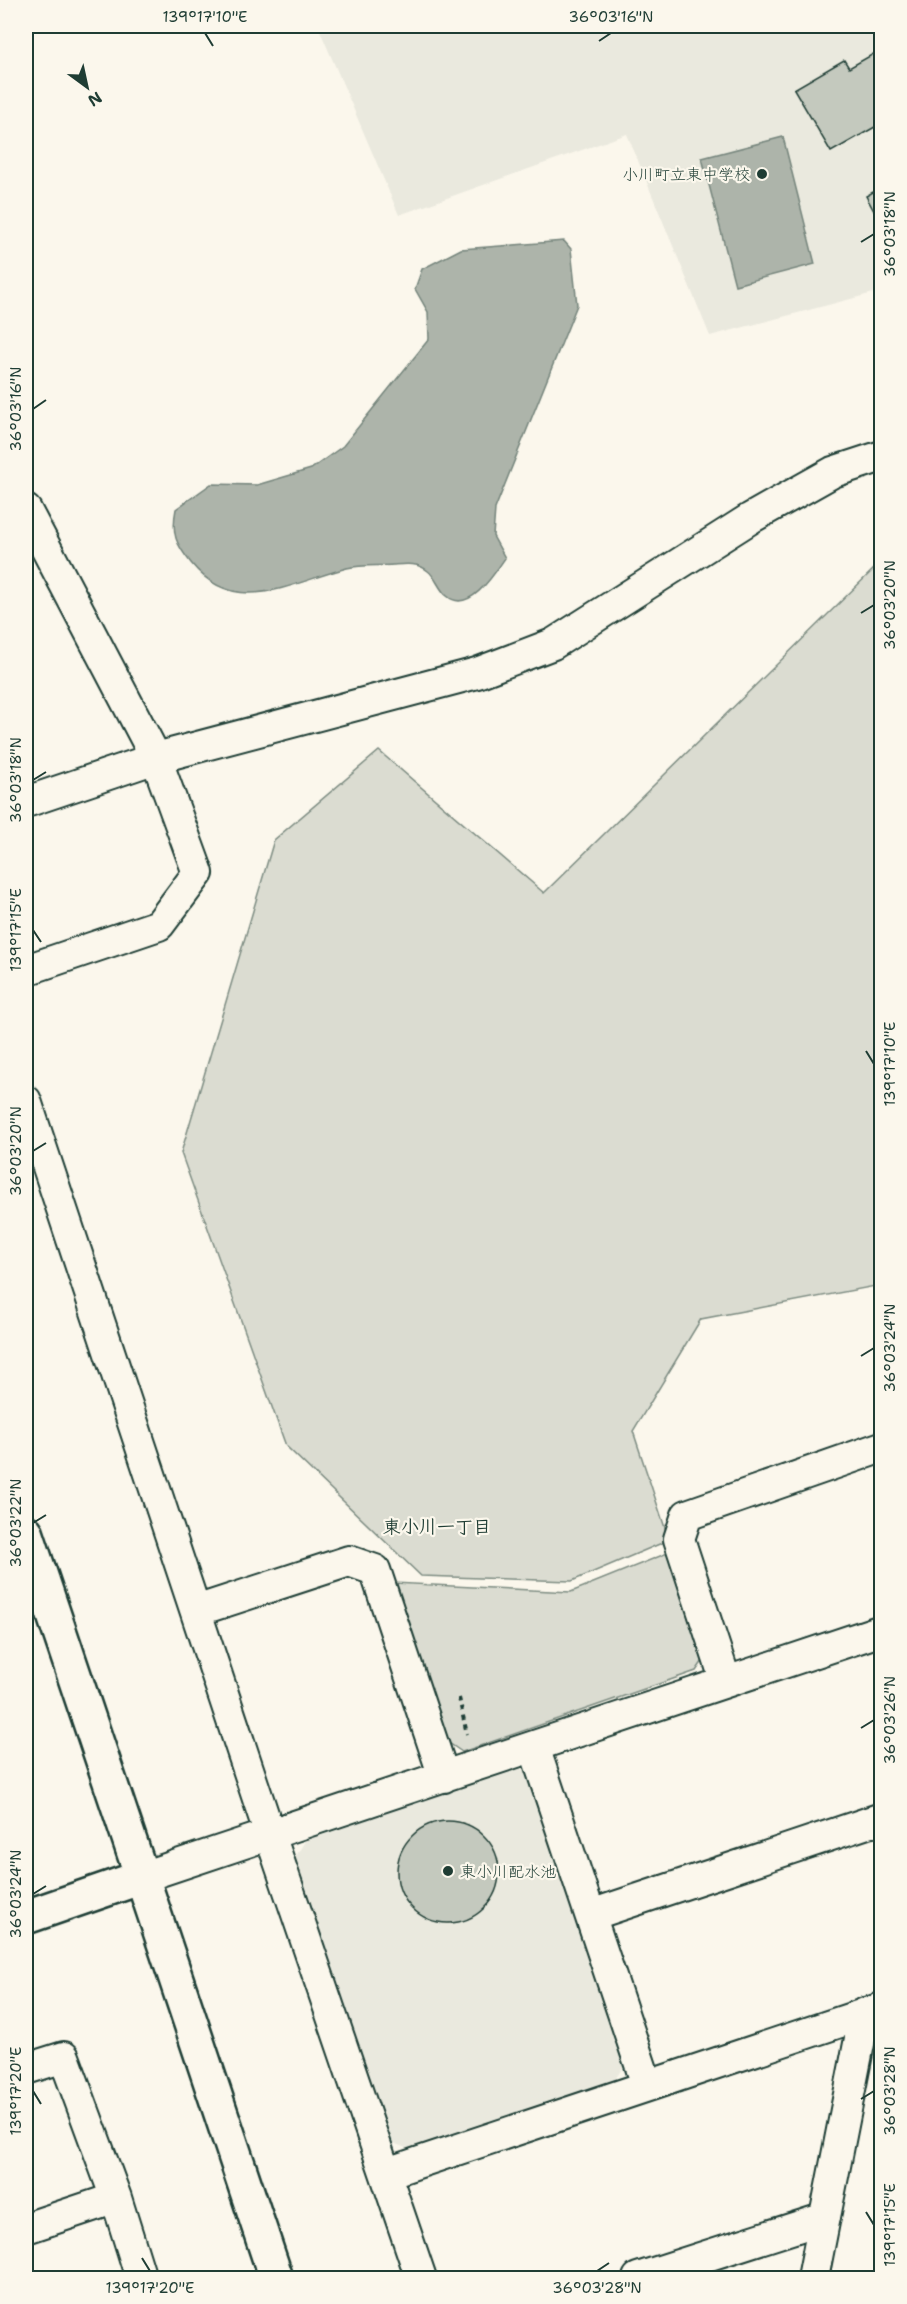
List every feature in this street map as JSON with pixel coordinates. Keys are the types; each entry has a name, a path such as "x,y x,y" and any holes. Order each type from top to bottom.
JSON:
{"street":[{"path":"26,802 156,758 477,673 553,644 752,518 833,472 882,456"},
{"path":"26,510 156,758 198,873 159,925 26,970"},
{"path":"26,1101 270,1835 421,2278"},
{"path":"726,1682 679,1539 687,1515 882,1447"},
{"path":"26,1532 276,2278"},
{"path":"196,1611 349,1562 375,1570 444,1778"},
{"path":"26,1917 882,1630"},
{"path":"534,1747 647,2085"},
{"path":"591,1915 882,1818"},
{"path":"387,2173 873,2011"},
{"path":"813,2278 873,2011"},
{"path":"26,2069 64,2057 116,2199 141,2278"},
{"path":"26,2228 116,2199"},
{"path":"639,2278 825,2218"}],"shaded area":[{"name":"小川町立東中学校","path":"318,26 881,26 881,291 710,336 627,134 399,215"},
{"path":"783,137 815,264 735,285 702,158"},
{"path":"564,241 571,249 577,305 495,509 493,536 505,558 481,590 464,600 455,600 444,593 428,571 420,566 407,564 347,568 265,592 246,593 227,589 208,580 191,563 176,538 174,525 176,509 211,484 257,485 311,469 343,446 429,339 428,312 415,289 422,269 461,249"},
{"path":"881,562 881,1285 701,1319 633,1431 669,1540 572,1581 421,1576 286,1446 181,1153 274,840 379,751 544,893"},
{"path":"675,1550 709,1652 696,1671 462,1752 449,1743 394,1583 571,1592"},
{"path":"517,1767 531,1774 626,2062 613,2083 411,2150 391,2142 295,1858 305,1841"}],"building":[{"path":"882,49 882,123 831,152 794,89 844,60 849,68"},
{"path":"882,187 882,226 866,196"},
{"name":"東小川配水池","path":"448,1821 467,1825 484,1836 495,1853 499,1872 495,1891 484,1908 467,1919 448,1923 429,1919 412,1908 401,1891 397,1872 401,1853 412,1836 429,1825"}],"place":[{"name":"小川町立東中学校","path":"762,174"},
{"name":"東小川配水池","path":"448,1871"}],"district":[{"name":"東小川一丁目","path":"437,1527"}]}
